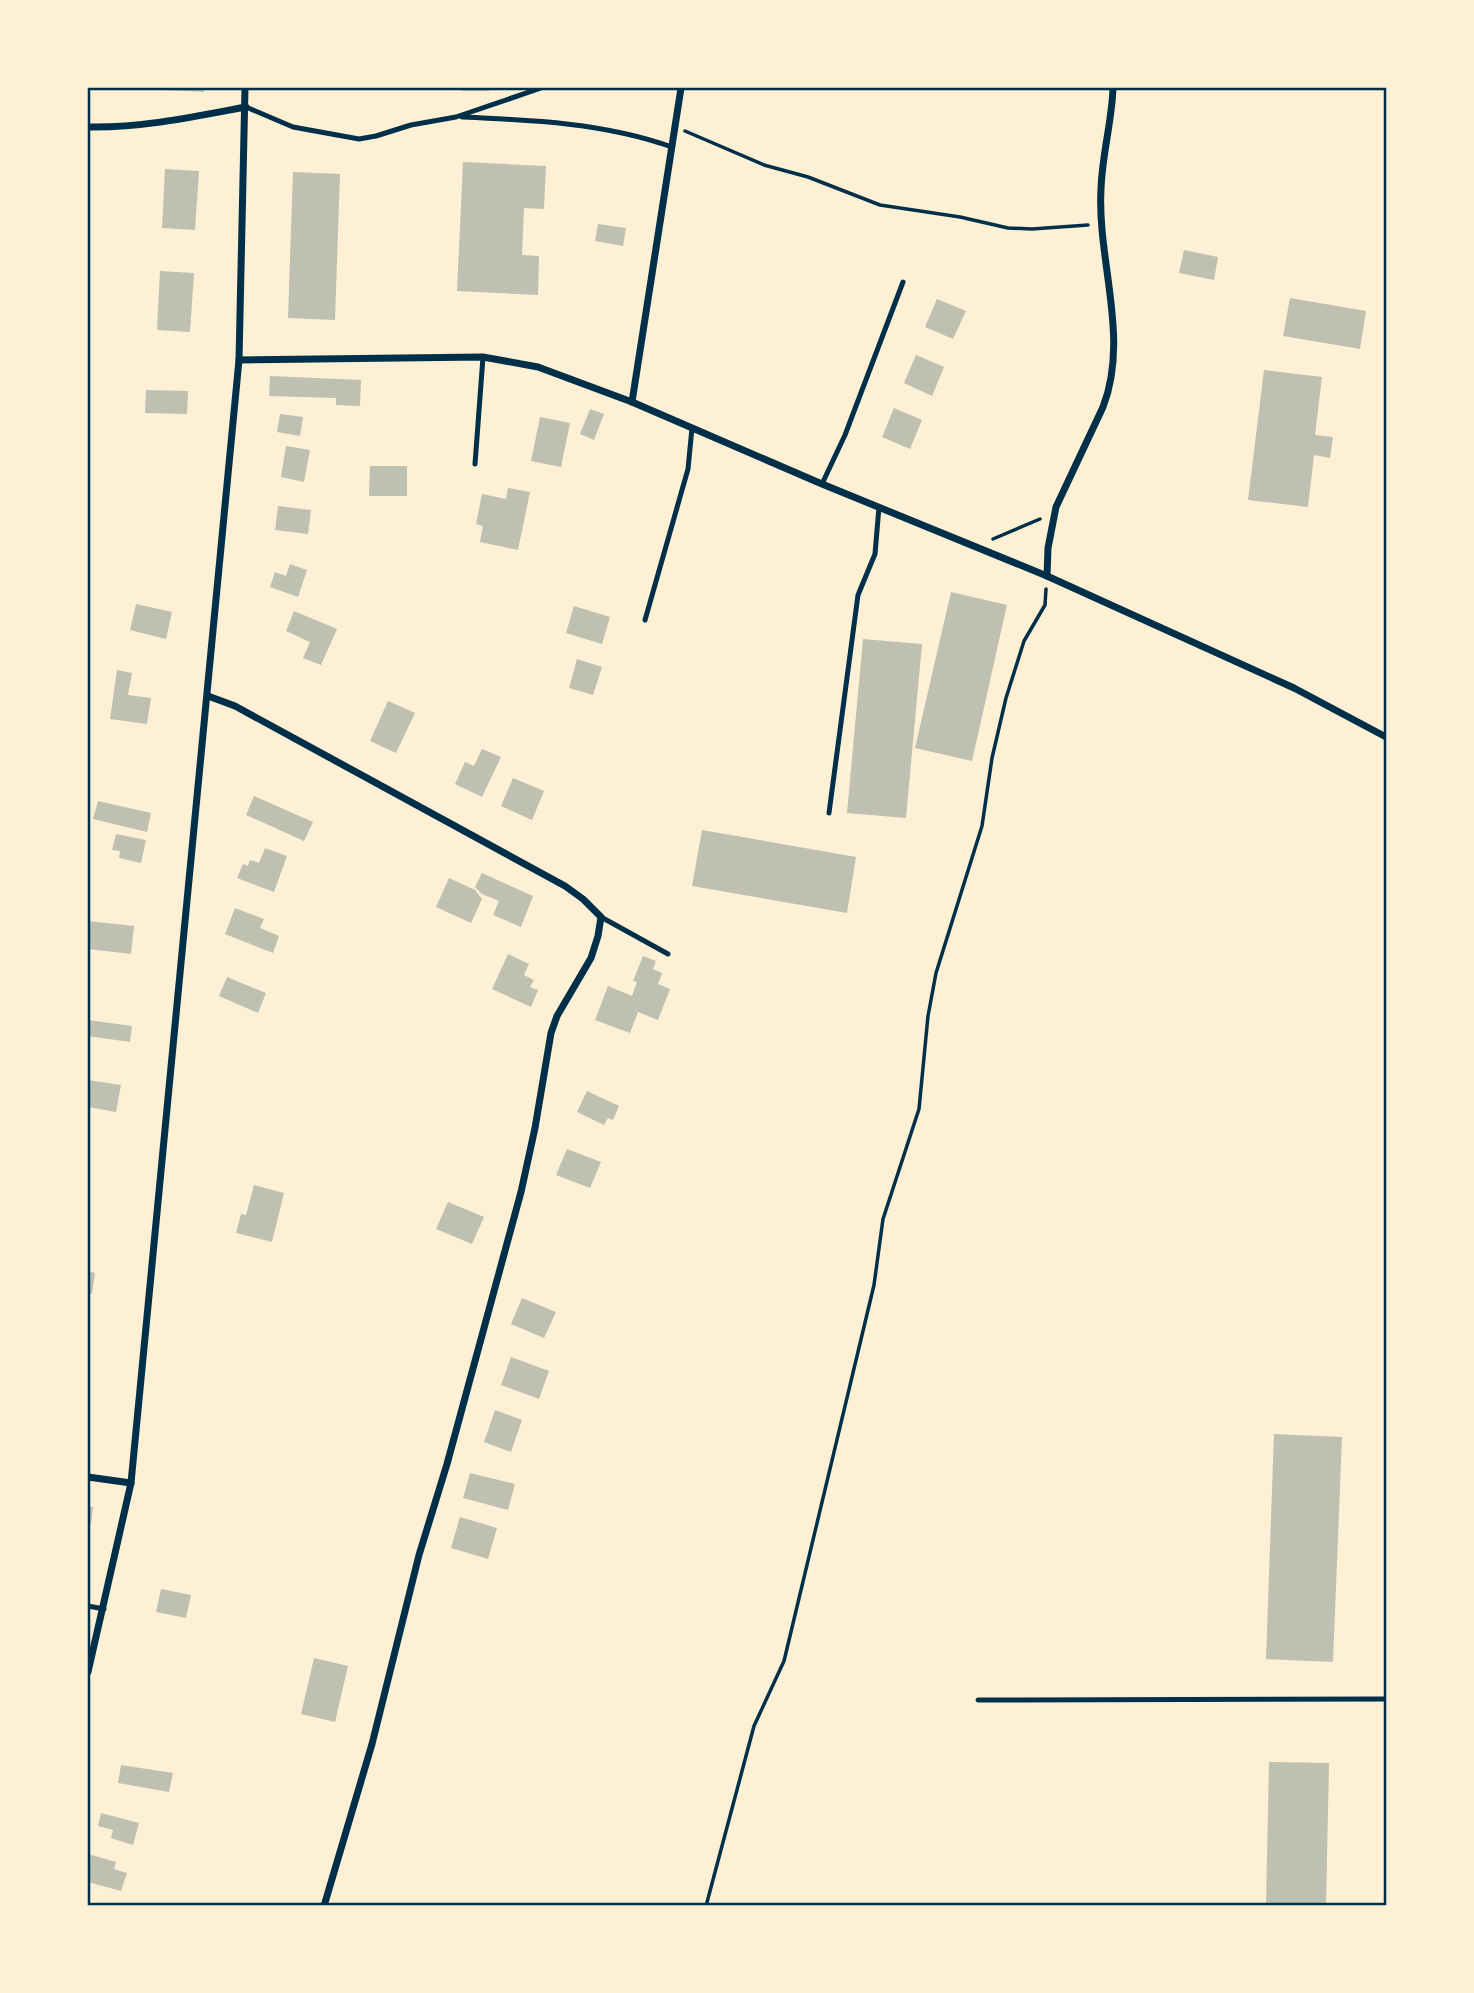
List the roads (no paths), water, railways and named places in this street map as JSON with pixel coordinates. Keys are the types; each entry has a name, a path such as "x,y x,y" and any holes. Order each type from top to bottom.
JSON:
{"street":[{"path":"88,1672 131,1483 239,359 245,88"},
{"path":"632,402 681,88"},
{"path":"1047,576 1048,548 1056,507 1103,407 1111,379 1114,334 1101,224 1101,188 1113,88"},
{"path":"88,127 171,121 246,107"},
{"path":"239,359 483,357 538,367 632,402 821,484 1047,576 1294,688 1387,737"},
{"path":"208,696 235,706 565,886 601,917 591,958 557,1016 551,1033 521,1192 447,1464 419,1555 372,1744 324,1906"},
{"path":"88,1477 131,1483"}],"lane":[{"path":"246,107 293,127 359,139 411,125 456,117 541,88"},
{"path":"456,117 601,128 640,135 673,147"},
{"path":"821,484 845,435 903,282"},
{"path":"475,464 483,357"},
{"path":"645,620 688,469 692,428"},
{"path":"829,813 858,594 875,554 879,507"},
{"path":"601,917 668,954"},
{"path":"88,1606 104,1609"},
{"path":"978,1700 1387,1699"}]}
